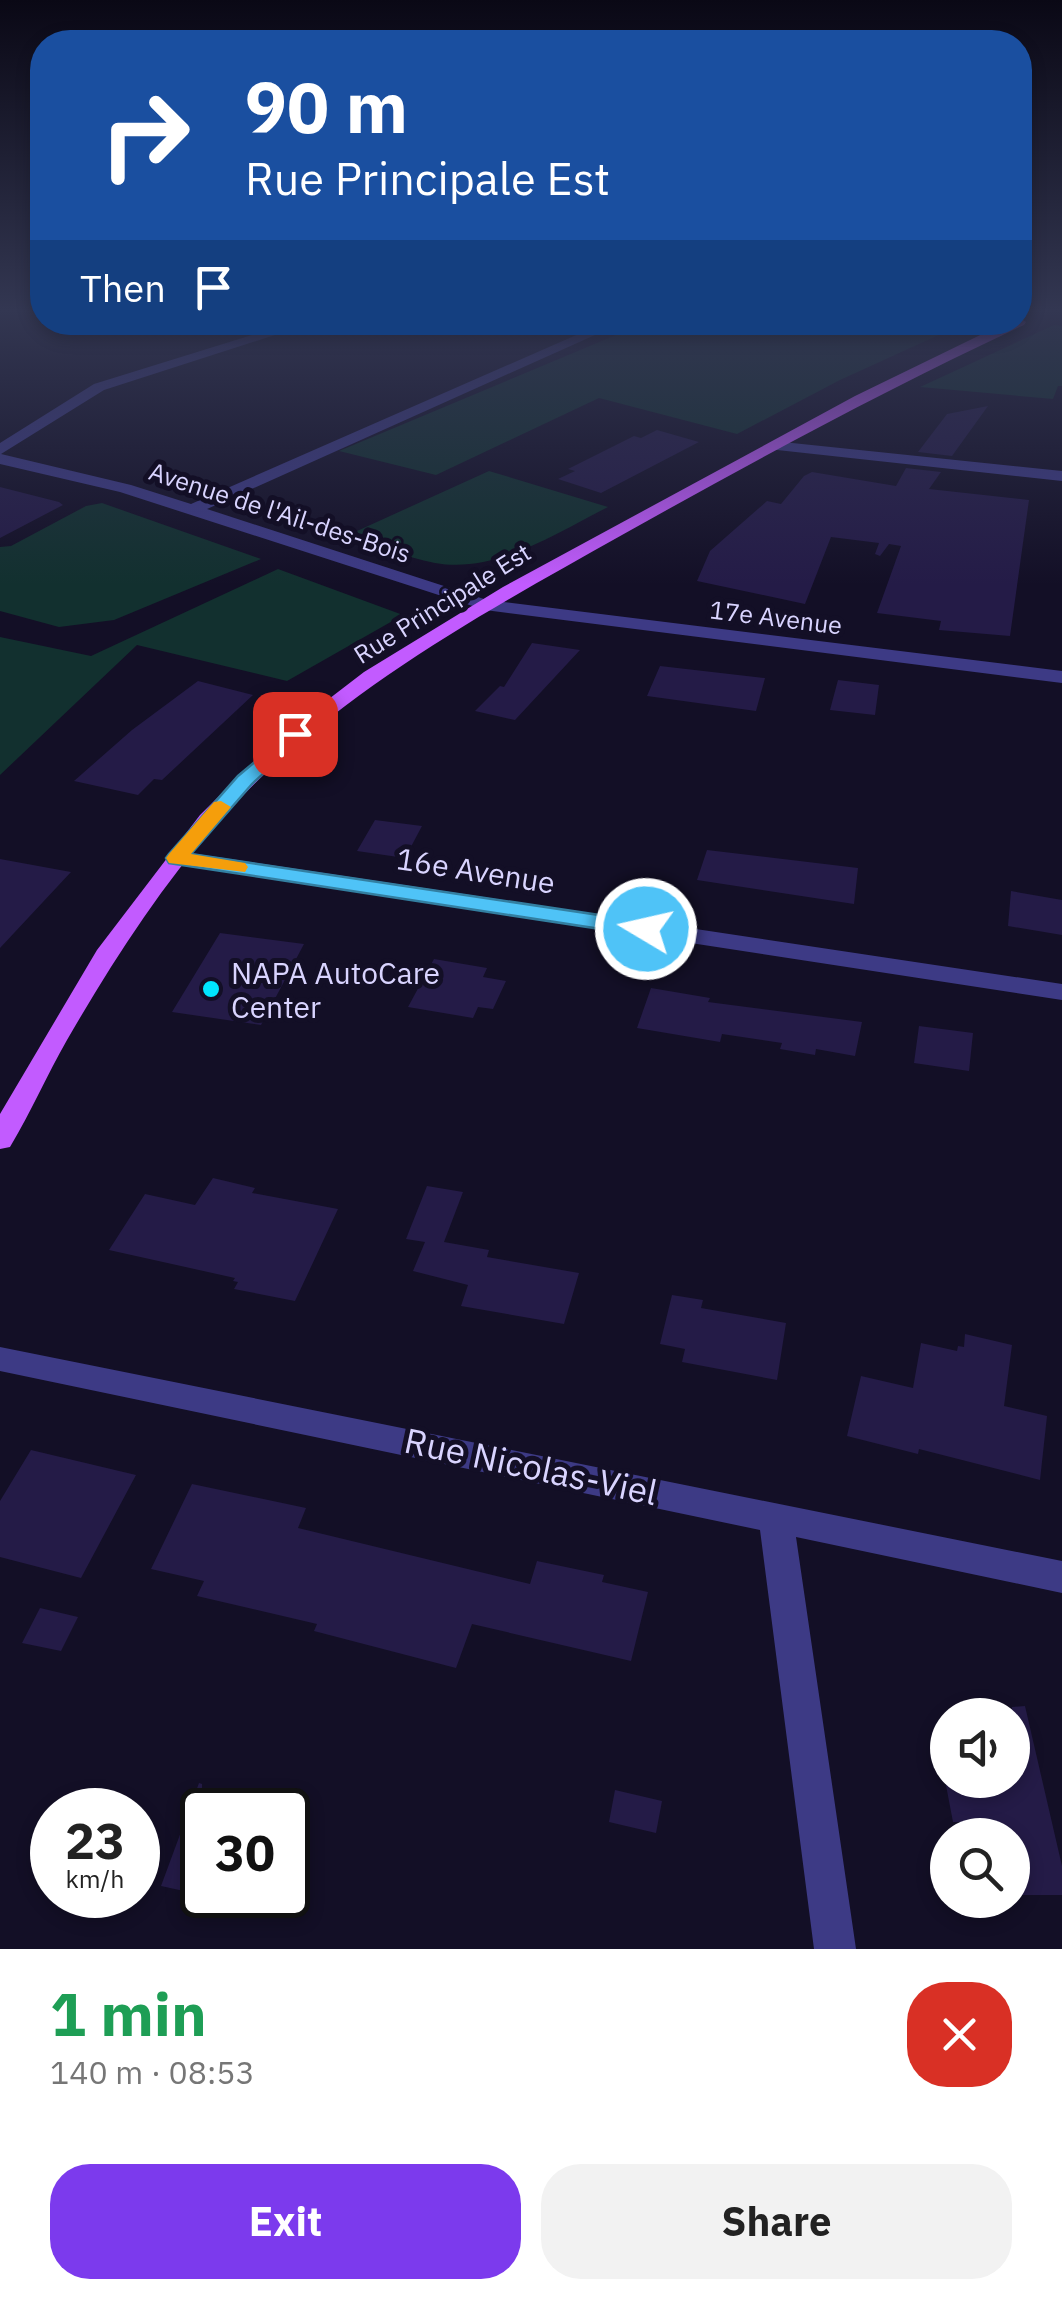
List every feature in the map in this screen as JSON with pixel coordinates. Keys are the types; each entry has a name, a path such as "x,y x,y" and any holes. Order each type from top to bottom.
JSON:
{"main road":[{"name":"Rue Principale Est","path":"0,1140 76,996 176,858 278,748 345,696 485,605 854,403"}],"street":[{"path":"0,450 74,403"},
{"path":"194,509 434,403"},
{"path":"773,446 1062,476"},
{"name":"Avenue de l'Ail-des-Bois","path":"0,459 82,476 194,509 485,605"},
{"name":"17e Avenue","path":"485,605 1062,677"},
{"name":"16e Avenue","path":"176,858 1062,992"},
{"name":"Rue Nicolas-Viel","path":"0,1359 1062,1576"},
{"path":"776,1516 834,1949"}],"green space":[{"path":"454,403 589,403 436,475 339,451"},
{"path":"618,403 796,403 737,434"},
{"path":"489,471 608,507 525,549 480,563 435,563 346,536"},
{"path":"102,503 261,559 114,620 59,627 0,611 0,547 11,546 86,506"},
{"path":"278,569 403,615 287,681 137,645 0,775 0,637 91,656"}],"building":[{"path":"988,406 952,456 918,452 947,414"},
{"path":"657,430 699,442 601,493 558,479 575,471 568,469 634,436 641,438"},
{"path":"906,468 941,472 929,489 1029,500 1010,636 939,630 941,621 877,613 901,546 889,544 880,556 875,554 879,543 831,537 805,604 697,581 710,551 767,501 781,504 804,476 812,472 896,486"},
{"path":"0,487 59,502 63,505 0,538"},
{"path":"532,643 580,650 515,720 475,711 500,686 504,687"},
{"path":"660,666 765,678 756,711 647,696"},
{"path":"838,680 879,685 875,715 830,710"},
{"path":"198,681 253,695 162,780 154,779 138,795 74,781 132,730"},
{"path":"375,820 422,826 405,858 357,851"},
{"path":"707,850 858,868 854,904 697,880"},
{"path":"0,859 71,872 0,948"},
{"path":"1011,891 1062,900 1062,935 1008,926"},
{"path":"220,933 304,944 261,1025 172,1012"},
{"path":"434,959 487,968 483,977 506,981 493,1009 478,1007 473,1018 408,1007"},
{"path":"651,988 710,998 708,1002 862,1022 855,1056 816,1049 815,1055 780,1049 782,1043 722,1034 720,1042 637,1028"},
{"path":"919,1026 973,1033 969,1071 914,1063"},
{"path":"213,1178 255,1188 252,1193 338,1209 295,1301 234,1289 238,1282 233,1281 235,1278 109,1250 145,1194 195,1205"},
{"path":"427,1186 463,1192 444,1242 489,1250 487,1257 579,1273 564,1324 461,1306 468,1285 413,1271 425,1242 406,1239"},
{"path":"672,1295 703,1300 701,1308 786,1323 777,1380 682,1362 685,1349 660,1344"},
{"path":"965,1334 1012,1345 1004,1406 1047,1416 1040,1480 919,1449 918,1454 847,1436 861,1376 913,1388 921,1343 957,1351 958,1346 964,1347"},
{"path":"31,1450 136,1475 81,1578 0,1557 0,1501"},
{"path":"192,1484 306,1508 298,1528 530,1584 537,1561 604,1575 602,1582 648,1592 631,1661 472,1624 456,1668 314,1631 317,1624 197,1596 204,1581 151,1569"},
{"path":"40,1608 78,1617 61,1651 22,1643"},
{"path":"1030,1728 1062,1866 1062,1895 1030,1895 1030,1818 952,1818 948,1798 1030,1798"},
{"path":"615,1790 662,1801 656,1833 609,1822"},
{"path":"180,1834 180,1890 161,1886"}],"slow traffic":[{"path":"221,807 176,858 237,867"}],"place":[{"name":"NAPA AutoCare Center","path":"211,989"}],"route":[{"path":"295,734 245,780 176,858 646,929"}]}
